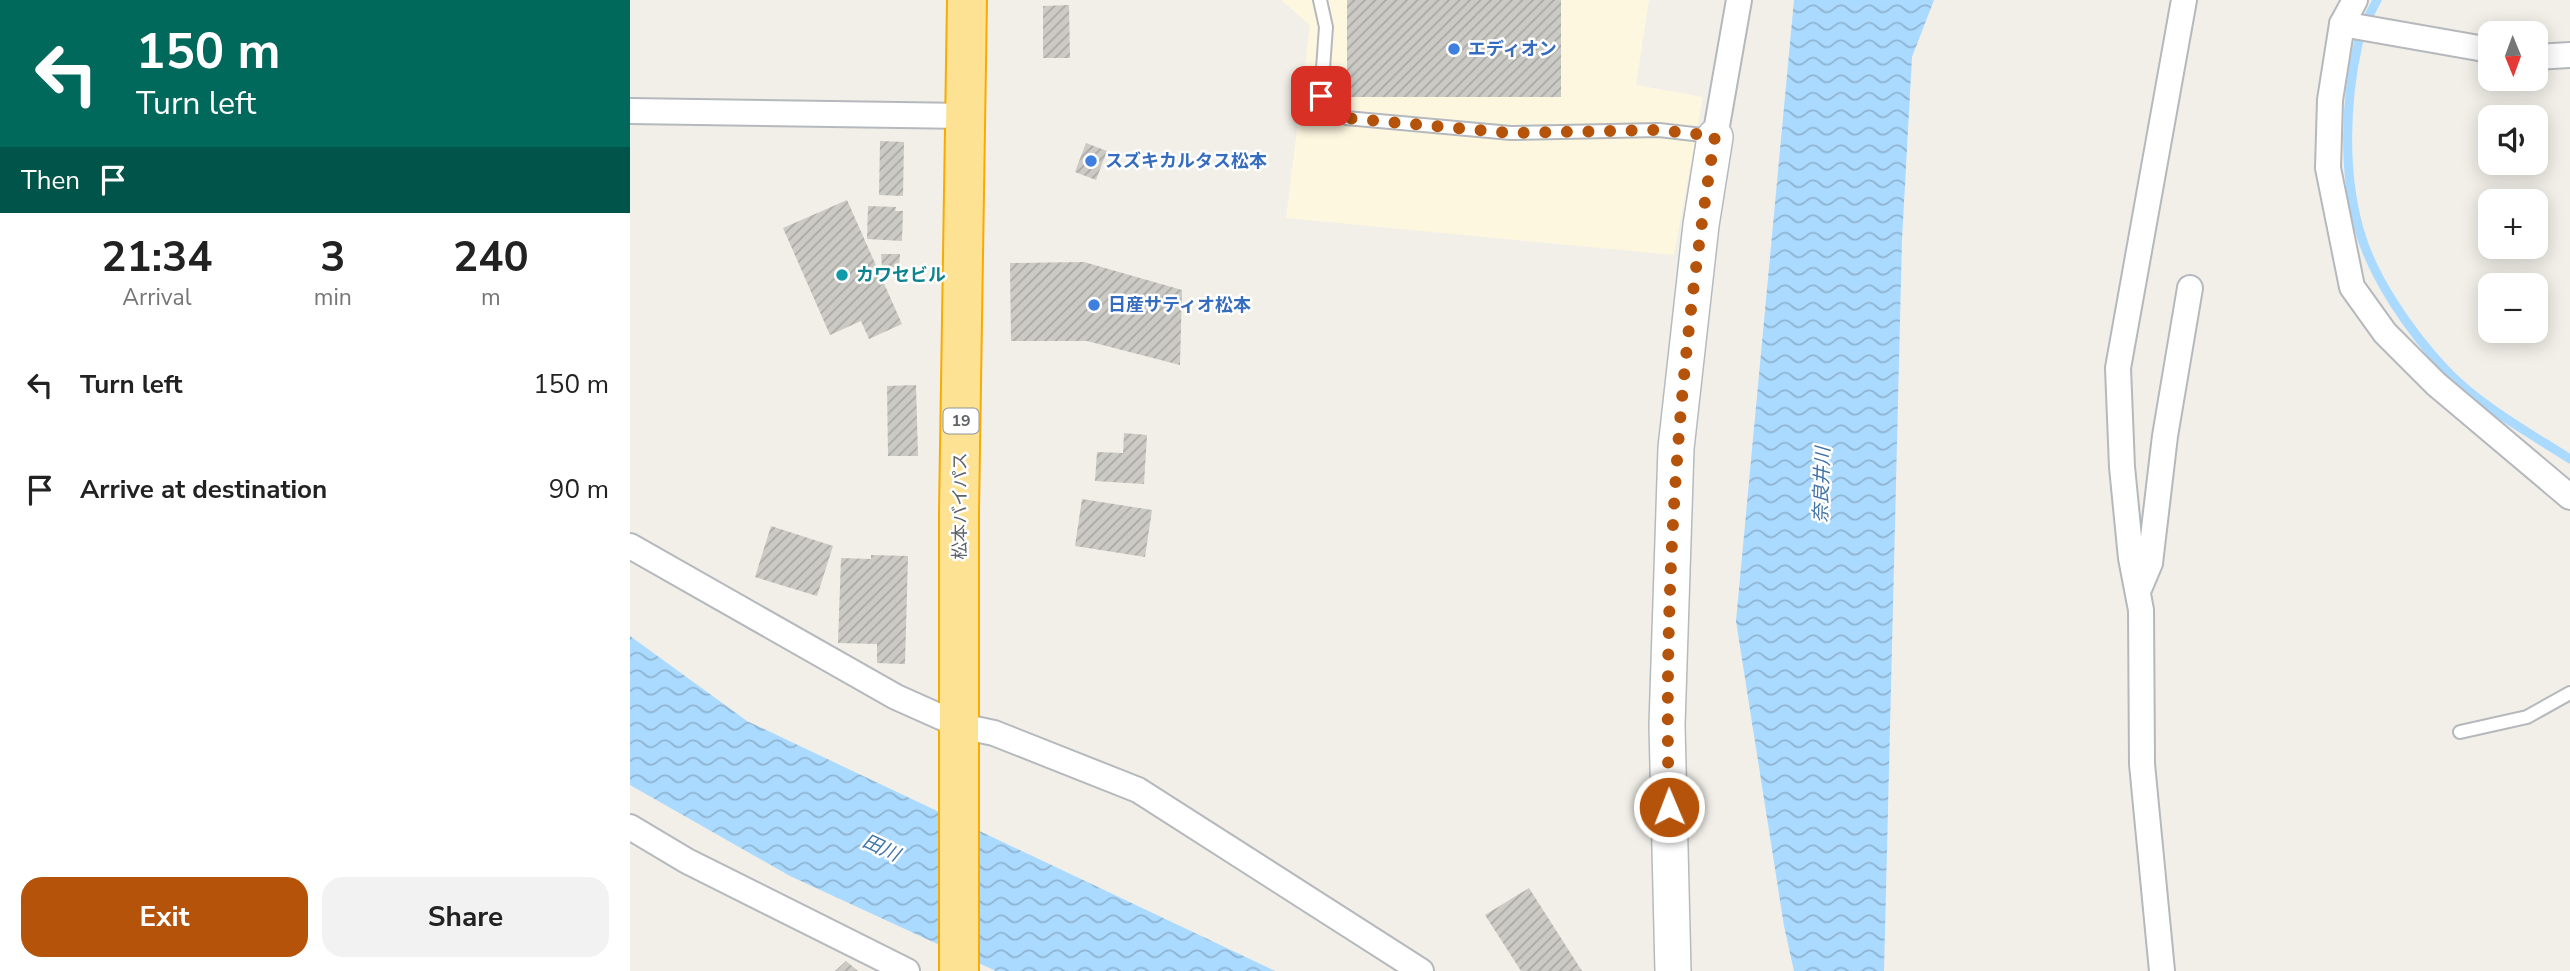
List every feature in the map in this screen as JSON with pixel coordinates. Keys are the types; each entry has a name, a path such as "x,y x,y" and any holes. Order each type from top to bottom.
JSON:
{"highway":[{"name":"松本バイパス","path":"959,971 959,512 967,0"}],"street":[{"path":"1673,971 1667,725 1676,448 1701,225 1740,0"},
{"path":"2162,971 2142,764 2139,589 2131,558 2122,467 2118,368 2184,0"},
{"path":"2355,0 2342,24 2330,100 2328,168 2351,287 2385,333 2436,384 2566,485"},
{"path":"2342,24 2478,48"},
{"path":"2548,56 2570,55"},
{"path":"630,111 967,116"},
{"path":"2139,589 2150,563 2165,436 2190,288"},
{"path":"630,546 960,736 994,733 1138,790 1421,971"},
{"path":"630,827 687,861 907,971"}],"lane":[{"path":"1320,0 1326,27 1321,96 1325,111 1346,118 1511,133 1659,130 1715,136"},
{"path":"2460,732 2527,718 2570,694"}],"shaded area":[{"path":"1281,0 1649,0 1636,85 1703,97 1674,255 1286,218 1310,25"}],"water":[{"name":"奈良井川","path":"1794,0 1934,0 1912,57 1902,239 1884,971 1794,971 1784,926 1736,621"},
{"name":"田川","path":"630,636 747,721 1275,971 996,971 790,876 630,785"}],"building":[{"name":"エディオン","path":"1347,0 1561,0 1561,97 1347,97"},
{"path":"1069,5 1070,58 1043,58 1043,6"},
{"path":"880,141 904,142 903,196 879,195"},
{"path":"1086,143 1107,151 1096,180 1075,172"},
{"name":"カワセビル","path":"847,200 902,324 869,339 861,321 830,335 783,228"},
{"path":"868,206 896,207 895,211 903,211 902,241 867,239"},
{"path":"881,254 900,254 899,267 882,267"},
{"path":"1084,262 1182,290 1180,365 1087,341 1011,341 1010,263"},
{"path":"916,385 918,456 888,456 887,386"},
{"path":"1124,433 1147,435 1144,484 1095,481 1097,452 1123,453"},
{"path":"1082,499 1152,510 1145,557 1075,546"},
{"path":"771,526 833,546 817,596 755,577"},
{"path":"871,555 908,556 905,664 877,663 877,644 838,643 841,558 871,559"},
{"path":"1529,888 1582,971 1521,971 1485,915"},
{"path":"846,961 858,971 835,971"}],"waterway":[{"path":"2377,0 2359,38 2348,113 2350,184 2365,247 2394,304 2445,369 2489,407 2570,459"}],"place":[{"name":"エディオン","path":"1454,49"},
{"name":"スズキカルタス松本","path":"1091,161"},
{"name":"カワセビル","path":"842,275"},
{"name":"日産サティオ松本","path":"1094,305"}],"route":[{"path":"1321,96 1325,111 1346,118 1511,133 1659,130 1715,136 1701,225 1676,448 1667,725 1669,807"}]}
